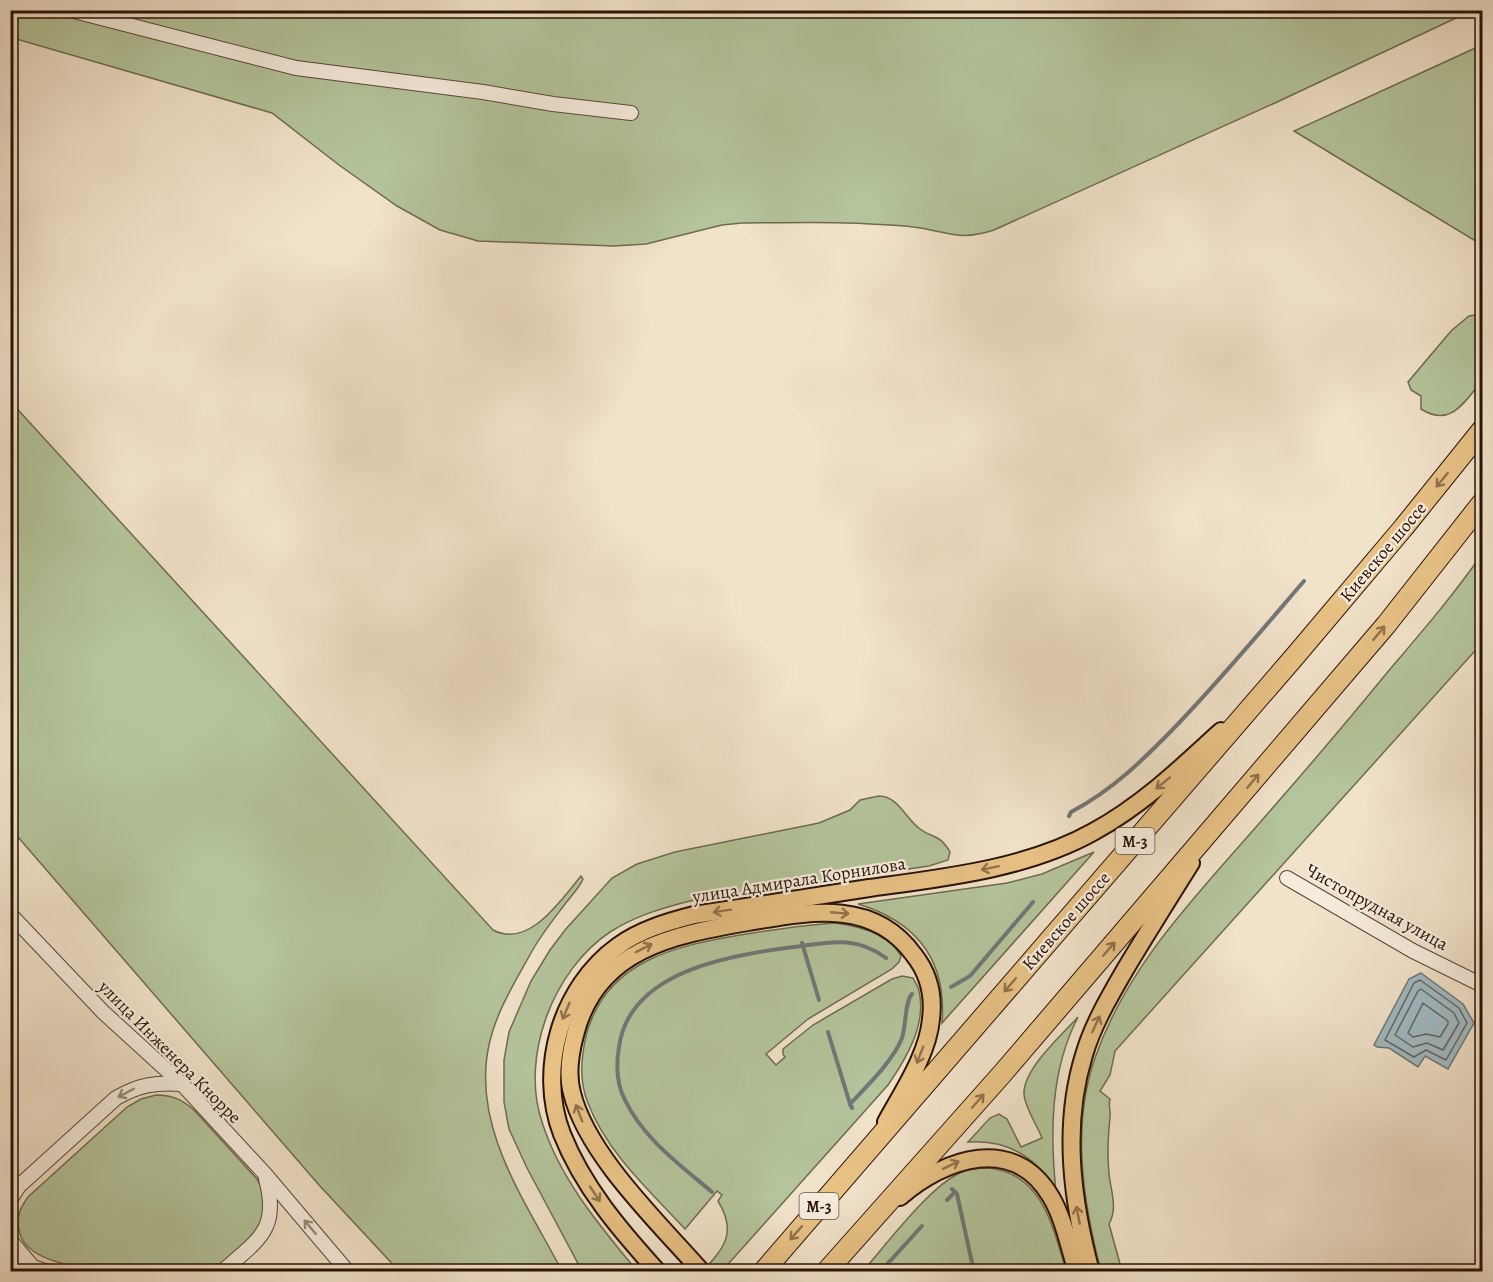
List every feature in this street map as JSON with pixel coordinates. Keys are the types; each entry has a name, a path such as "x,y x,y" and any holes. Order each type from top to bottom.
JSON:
{"highway":[{"name":"Киевское шоссе","path":"763,1272 1296,656 1482,430"},
{"name":"М-3","path":"826,1272 1009,1066 1386,626 1482,503"}],"main road":[{"name":"улица Адмирала Корнилова","path":"657,1271 607,1212 587,1183 562,1133 552,1097 552,1066 562,1023 573,995 604,957 634,936 685,917 973,872 1068,844 1092,833 1140,802 1179,770 1296,656"},
{"path":"1091,1272 1075,1202 1072,1164 1074,1109 1084,1055 1096,1024 1114,990 1146,934 1215,825"},
{"name":"улица Адмирала Корнилова","path":"702,1272 611,1166 591,1139 577,1109 570,1080 573,1040 587,1003 615,969 641,949 697,930 808,913 835,912 868,919 894,933 905,942 926,974 931,988 931,1021 912,1076 875,1141"},
{"path":"870,1224 906,1192 951,1165 974,1158 1001,1159 1030,1173 1044,1186 1060,1216 1077,1272"}],"street":[{"path":"70,10 297,68 483,92 553,104 631,112"},
{"name":"Чистопрудная улица","path":"1287,878 1413,951 1482,985"},
{"name":"улица Инженера Кнорре","path":"10,914 104,1012 182,1084 265,1174 348,1272"},
{"path":"10,1200 19,1186 116,1098 146,1085 182,1084"},
{"path":"222,1272 259,1238 270,1222 272,1198 265,1174"},
{"path":"10,1240 33,1267"},
{"path":"10,1260 48,1272"}],"green space":[{"path":"11,10 1471,11 994,230 961,235 908,226 855,223 742,223 722,225 646,244 614,246 478,241 440,230 397,206 272,113 13,38 11,40"},
{"path":"1482,45 1482,245 1294,131"},
{"path":"1482,314 1482,381 1463,404 1449,414 1441,416 1421,409 1421,396 1411,390 1408,382 1451,331 1469,316"},
{"path":"10,401 493,930 506,934 519,933 531,928 554,909 581,876 583,879 538,940 507,998 492,1033 485,1075 488,1105 505,1163 562,1271 399,1271 319,1185 11,829"},
{"path":"1482,554 1482,643 1115,1051 1110,1075 1100,1091 1110,1099 1108,1159 1113,1212 1109,1224 1122,1271 1101,1271 1085,1191 1082,1164 1083,1111 1095,1058 1109,1023 1126,991 1146,960 1190,902 1356,711 1448,600"},
{"path":"886,797 897,804 915,825 939,839 950,852 948,860 929,866 690,901 629,921 590,948 572,969 546,1017 535,1070 536,1097 550,1143 570,1182 595,1219 637,1271 582,1271 527,1168 509,1129 504,1102 504,1060 509,1032 531,981 550,950 612,878 637,864 675,852 819,823 850,810 860,800"},
{"path":"1094,852 942,1023 939,981 924,947 897,921 858,904 1007,883 1042,874"},
{"path":"835,923 853,926 881,936 896,948 901,956 899,962 892,969 808,1019 766,1054 776,1065 785,1057 783,1049 813,1025 892,979 902,976 913,978 919,991 920,1016 913,1041 888,1085 722,1271 703,1271 726,1239 727,1222 718,1201 722,1195 717,1191 685,1229 630,1170 606,1138 588,1103 582,1078 584,1045 595,1011 609,990 626,974 646,961 668,952 716,939 799,926"},
{"path":"1078,1017 1062,1059 1054,1103 1053,1148 1056,1192 1040,1169 1020,1153 996,1144 968,1142 990,1118 999,1114 1007,1119 1021,1147 1042,1138 1027,1105 1024,1094 1025,1084 1036,1063"},
{"path":"156,1095 173,1097 191,1107 257,1179 265,1195 267,1206 261,1224 254,1233 213,1272 135,1272 73,1266 47,1258 28,1247 19,1230 18,1220 29,1196 127,1107 141,1099"},
{"path":"987,1168 1006,1172 1021,1180 1033,1191 1050,1221 1066,1271 863,1271 935,1190 963,1172"}],"water":[{"path":"1421,973 1463,1004 1474,1023 1448,1069 1425,1056 1418,1067 1389,1048 1374,1045 1409,979"}],"waterway":[{"path":"1069,816 1071,812 1114,784 1165,738 1304,581"},
{"path":"951,987 970,976 1033,902"},
{"path":"712,1192 652,1139 633,1114 622,1094 617,1060 619,1047 627,1022 641,1001 660,985 683,973 736,956 838,942 862,945 886,958"},
{"path":"802,943 819,1000"},
{"path":"852,1108 850,1104 879,1073 898,1047 902,1038 908,1002 912,994"},
{"path":"828,1032 850,1104"},
{"path":"952,1189 957,1194 974,1272"},
{"path":"947,1200 955,1192"},
{"path":"880,1272 922,1226"}]}
